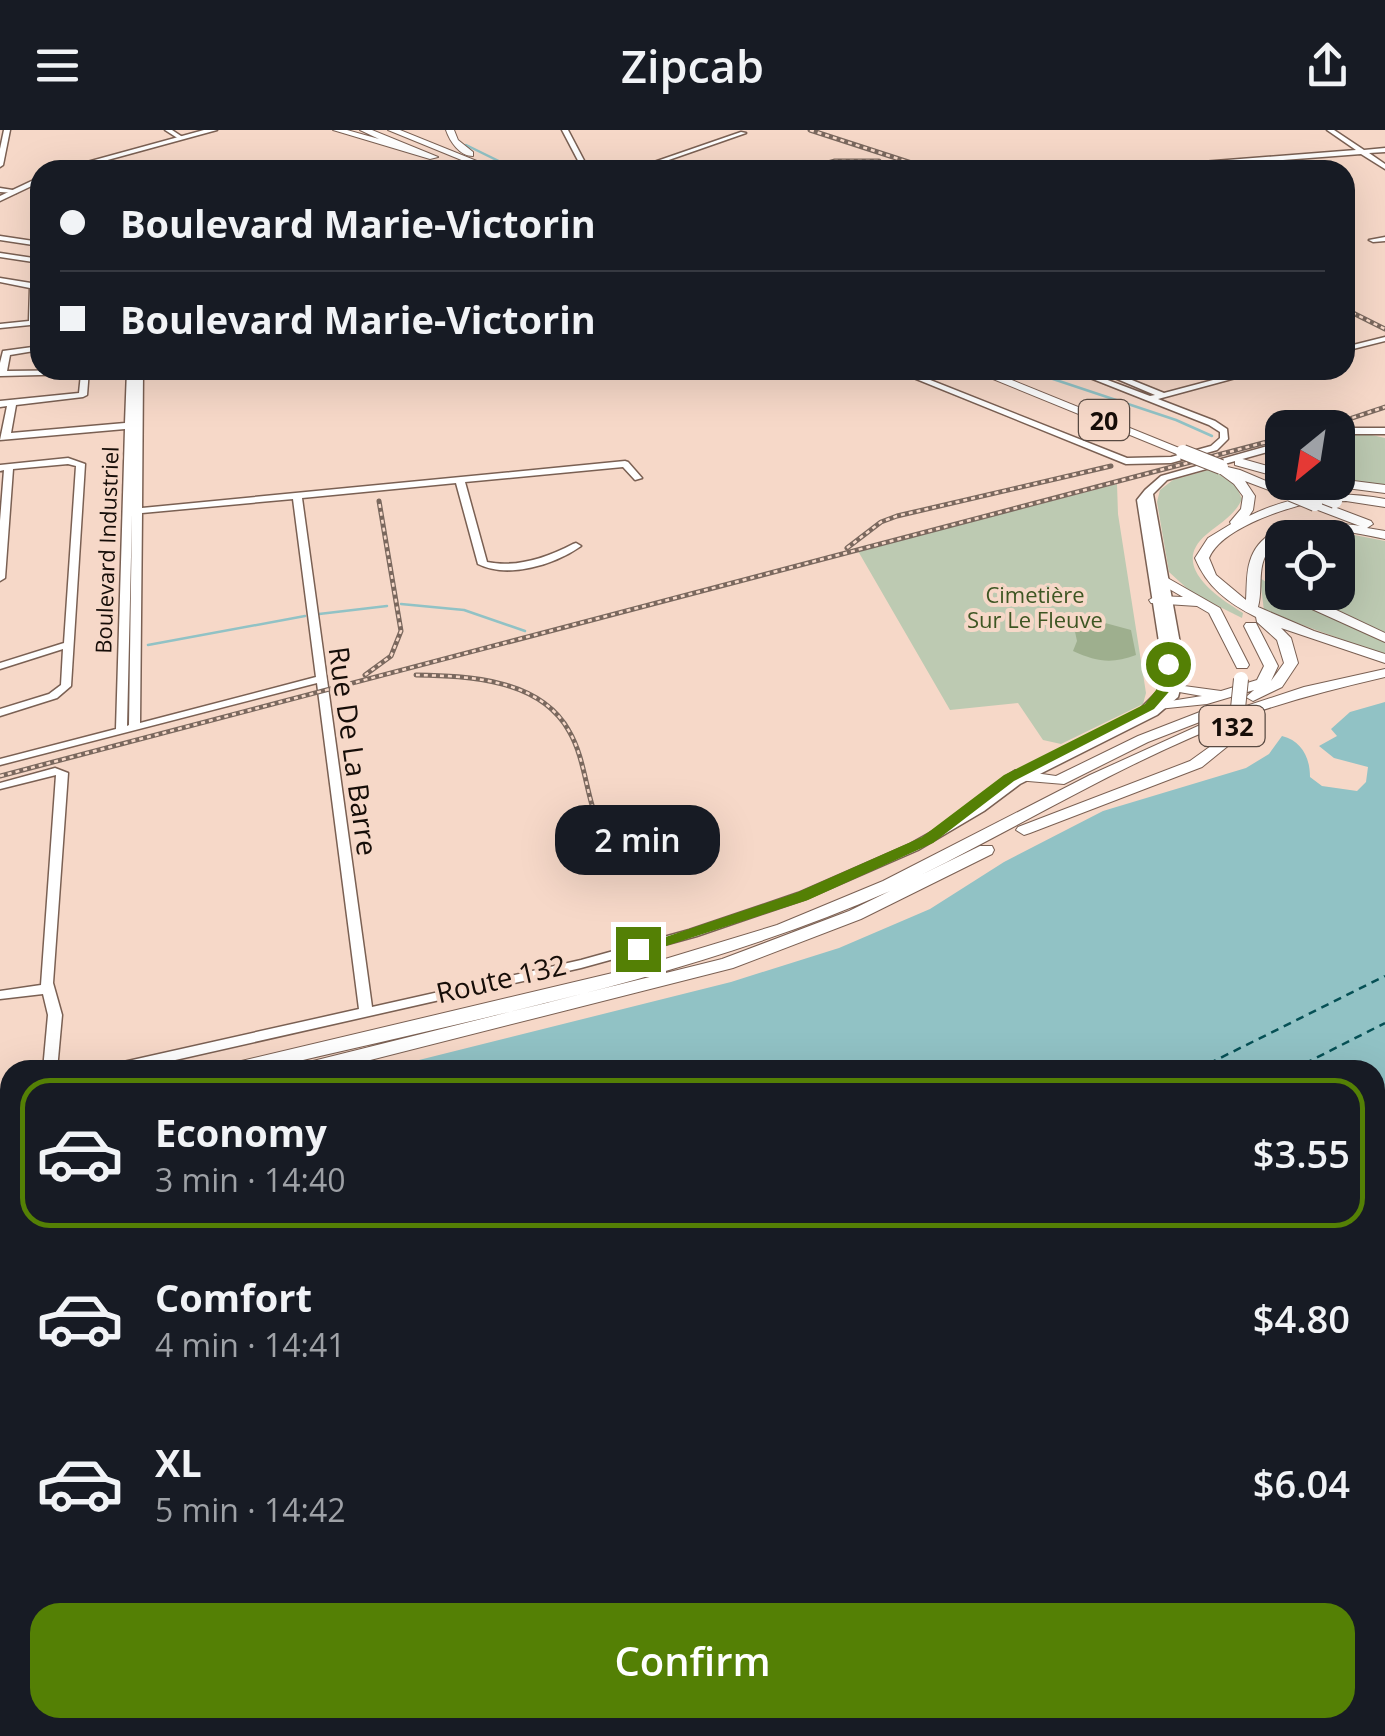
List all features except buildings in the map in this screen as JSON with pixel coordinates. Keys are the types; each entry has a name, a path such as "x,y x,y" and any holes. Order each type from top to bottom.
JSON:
{"highway":[{"path":"337,130 433,157"},
{"path":"364,130 440,160"},
{"path":"392,130 469,160"},
{"path":"450,130 458,145 480,160"},
{"name":"20","path":"1003,380 1218,466"},
{"name":"20","path":"1023,380 1265,471"},
{"path":"1218,466 1265,480"},
{"path":"1218,466 1243,485 1250,499 1247,510 1229,530"},
{"path":"1355,487 1384,493"},
{"path":"1028,776 1061,780 1264,692 1287,674 1292,658 1288,645 1218,588 1204,569 1207,547 1229,530 1274,506 1305,498 1384,493"},
{"path":"1318,500 1385,533"},
{"path":"1324,500 1385,522"},
{"path":"1024,830 1196,764 1229,738 1236,723 1259,553 1268,542 1296,530 1341,527 1385,533"},
{"path":"1258,564 1265,572"},
{"path":"1164,580 1217,613 1242,672"},
{"path":"1162,600 1200,602"},
{"path":"1326,610 1385,638"},
{"path":"1253,615 1384,664"},
{"path":"1163,706 1176,707 1258,686 1270,673 1253,615"},
{"name":"Route 132","path":"275,1060 715,952 855,901 1240,712 1384,664"},
{"name":"Route 132","path":"345,1060 645,987 744,958 855,915 1133,772 1252,718 1332,693 1385,682"},
{"path":"1172,687 1223,696"},
{"path":"994,833 1190,721"}],"main road":[{"path":"93,160 175,134 213,130"},
{"path":"86,160 198,131"},
{"path":"4,193 30,181"}],"street":[{"path":"0,166 7,130"},
{"path":"565,130 581,160"},
{"path":"1330,130 1385,167"},
{"path":"664,160 743,134"},
{"path":"1257,160 1385,150"},
{"path":"0,236 30,241"},
{"path":"1373,240 1385,239"},
{"path":"0,255 30,260"},
{"path":"0,280 30,285"},
{"path":"0,326 30,323"},
{"path":"1355,346 1385,339"},
{"path":"30,349 6,352 1,374 30,373"},
{"path":"0,404 83,394 84,380"},
{"name":"Boulevard Industriel","path":"132,380 134,445 129,653 134,728"},
{"name":"Boulevard Industriel","path":"134,425 139,380"},
{"path":"923,380 1122,460 1171,460 1212,449 1224,439 1224,431 1217,426 1100,380"},
{"path":"1126,380 1163,394"},
{"path":"1150,399 1220,380"},
{"path":"12,404 3,437 134,425"},
{"path":"1355,430 1385,432"},
{"path":"1028,776 1163,706 1172,687 1162,600 1141,508 1148,492 1164,478 1265,450"},
{"path":"0,578 4,467 68,461 81,464 66,686 61,692 0,713"},
{"path":"132,512 625,464 638,478"},
{"path":"460,480 483,564 502,568 548,559 576,546"},
{"path":"1148,492 1164,580 1162,600"},
{"name":"Rue De La Barre","path":"296,496 366,1012"},
{"path":"3,661 67,645"},
{"name":"Boulevard Industriel","path":"121,732 129,653"},
{"path":"0,762 320,679"},
{"path":"154,1060 581,964 693,933 816,891 928,840 1028,776 1142,712 1172,687"},
{"path":"0,786 50,772 62,773 47,989 54,1012 51,1060"},
{"path":"0,995 47,989"}],"green space":[{"path":"1355,435 1385,438 1385,485 1355,482"},
{"path":"1212,469 1236,486 1242,499 1197,546 1195,568 1210,589 1243,613 1242,618 1192,593 1169,572 1157,502 1160,490 1173,480"},
{"name":"Cimetière Sur Le Fleuve","path":"1117,484 1118,514 1146,693 1143,704 1061,744 1043,740 1018,703 950,710 858,551"},
{"path":"1355,535 1385,541 1385,634 1333,610 1355,610"},
{"path":"1260,578 1265,581 1265,610 1314,610 1385,642 1385,655 1264,611"},
{"path":"1083,617 1131,630 1136,655 1104,660 1073,651 1077,641 1074,627"}],"water":[{"path":"1385,702 1385,1060 419,1060 731,982 839,948 930,909 1004,862 1103,811 1246,768 1269,754 1282,736 1300,746 1310,777 1322,786 1357,791 1366,782 1368,767 1334,758 1319,746 1337,736 1331,729 1350,712"}],"waterway":[{"path":"466,145 497,160"},
{"path":"1056,380 1212,436"},
{"path":"401,604 464,610 525,631"},
{"path":"319,614 387,606"},
{"path":"148,645 305,616"}],"ferry route":[{"path":"1216,1060 1385,976"},
{"path":"1312,1060 1385,1023"}],"railway":[{"path":"810,130 902,160"},
{"path":"1355,314 1385,329"},
{"path":"1355,417 1385,407"},
{"path":"0,776 1265,442"},
{"path":"847,548 881,522 897,516 1111,466"},
{"path":"365,675 391,656 401,631 379,501"},
{"path":"416,675 480,679 540,700 569,731 592,805"}],"route":[{"path":"638,949 802,896 928,840 1009,778 1150,706 1167,686 1168,664"}]}
